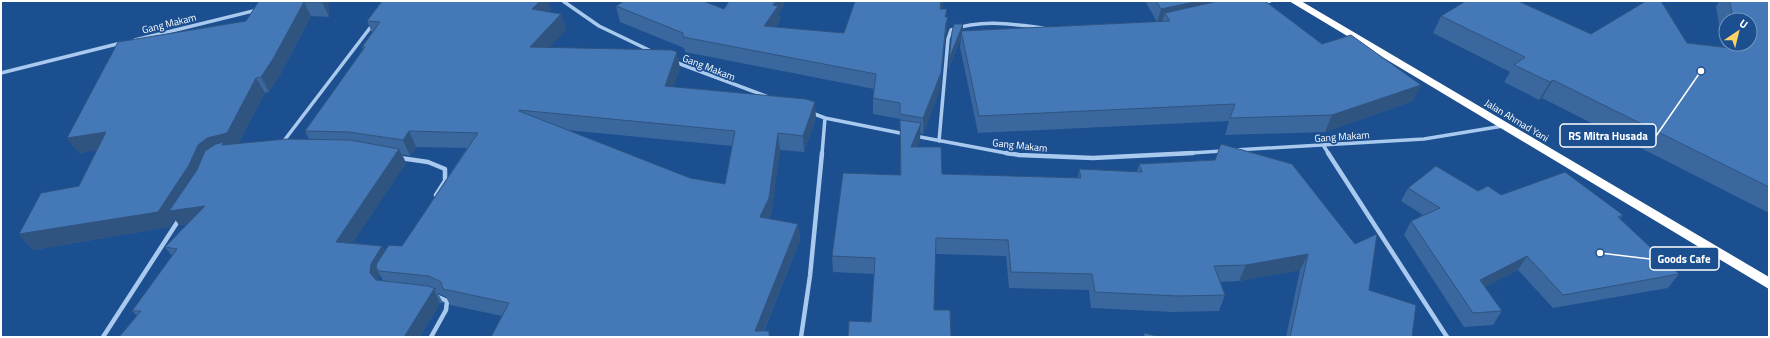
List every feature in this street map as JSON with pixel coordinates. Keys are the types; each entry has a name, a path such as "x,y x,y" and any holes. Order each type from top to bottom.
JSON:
{"highway":[{"name":"Jalan Ahmad Yani","path":"1294,1 1769,284"}],"street":[{"path":"563,1 599,26 655,53"},
{"path":"1254,4 1270,1"},
{"name":"Gang Makam","path":"132,41 263,9"},
{"path":"278,149 376,20"},
{"path":"939,141 948,39 951,30 962,25 992,23 1045,28"},
{"path":"1,73 124,43"},
{"name":"Gang Makam","path":"670,59 691,69 773,99"},
{"name":"Gang Makam","path":"810,113 826,118 939,141 1019,155 1093,158 1424,139 1503,126"},
{"path":"801,337 810,276 826,118"},
{"path":"1323,145 1447,337"},
{"path":"392,157 428,162 445,169 445,181 433,200"},
{"path":"103,337 182,214"},
{"path":"429,296 447,301 446,310 431,337"}],"building":[{"path":"259,1 322,2 304,2 273,59 261,77 256,78 227,133 207,138 198,145 189,165 158,212 19,234 41,193 79,186 106,132 67,138 118,42 246,21"},
{"path":"382,1 540,1 532,9 561,14 530,47 672,50 677,52 665,86 806,99 815,102 803,136 778,133 769,198 760,217 798,224 755,331 769,331 769,337 491,337 509,303 443,289 441,282 429,276 379,271 376,268 377,263 389,245 402,246 478,133 409,131 403,140 349,132 305,131 365,47 362,47 380,22 367,21","holes":["519,110 735,131 725,184 690,178"]},
{"path":"624,1 703,1 724,9 729,1 776,1 773,5 778,6 764,26 844,33 855,1 941,1 940,9 947,9 945,17 948,17 946,23 941,73 923,118 900,114 900,103 873,98 876,74 683,37 683,33 616,6"},
{"path":"1156,1 1199,1 1161,9"},
{"path":"1218,1 1265,1 1322,44 1351,35 1421,85 1332,115 1230,118 1235,104 979,116 961,31 1170,21 1165,13"},
{"path":"1466,1 1518,1 1591,34 1646,1 1661,1 1687,43 1718,47 1718,52 1758,52 1758,12 1732,12 1730,1 1769,1 1769,187 1553,80 1550,82 1514,65 1525,57 1441,16"},
{"path":"954,24 963,24 949,59 952,32"},
{"path":"900,120 921,123 911,147 941,147 942,174 1081,178 1079,169 1142,172 1139,164 1215,160 1221,144 1292,164 1355,244 1377,234 1369,290 1416,305 1412,337 1290,337 1308,254 1246,265 1214,266 1225,295 1178,296 1095,292 1092,274 1011,272 1008,240 936,238 934,310 950,310 951,337 848,337 849,321 871,322 875,258 832,256 843,173 901,175"},
{"path":"286,139 350,140 399,149 336,242 382,246 371,264 370,273 376,280 428,286 436,289 434,289 404,337 119,337 141,311 132,311 177,249 165,247 205,206 169,211 197,170 205,151 216,144 224,142 222,145"},
{"path":"1436,166 1478,191 1488,186 1501,195 1565,172 1623,215 1618,217 1679,274 1563,295 1527,256 1480,280 1502,311 1473,313 1411,221 1440,208 1408,188"},
{"path":"1144,333 1161,337 1144,337"}],"place":[{"name":"RS Mitra Husada","path":"1701,71"},
{"name":"Goods Cafe","path":"1600,253"}]}
